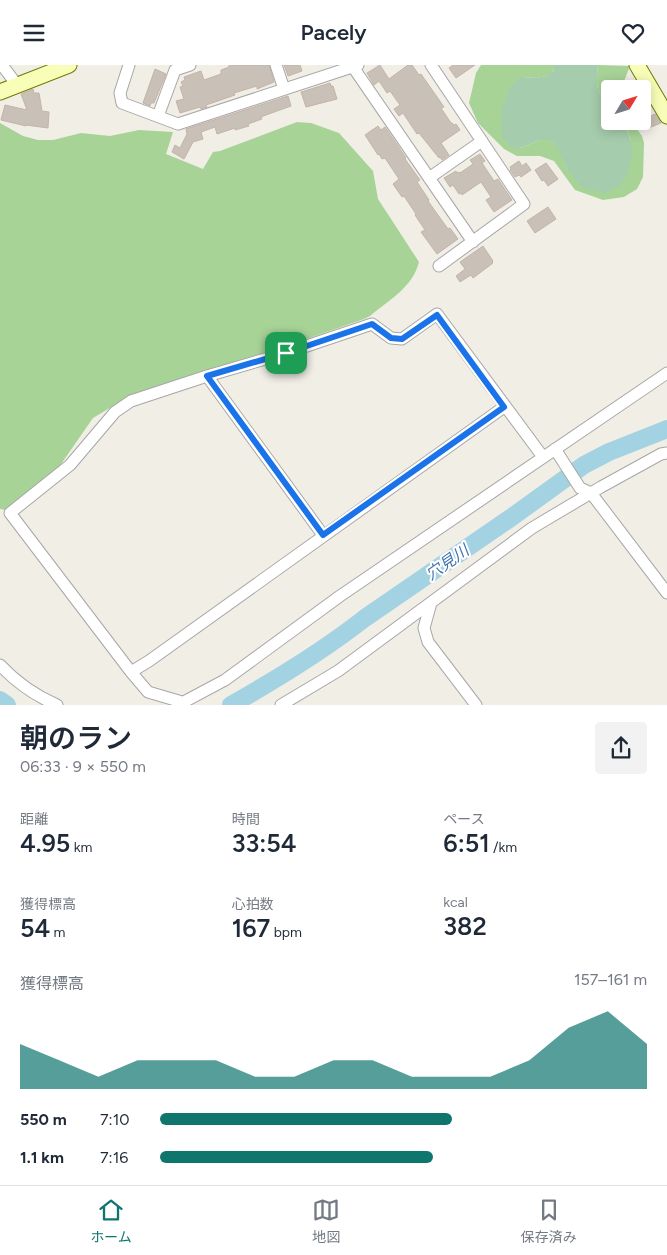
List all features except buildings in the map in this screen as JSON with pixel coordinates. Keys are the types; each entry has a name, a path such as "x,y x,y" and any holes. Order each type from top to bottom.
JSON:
{"main road":[{"path":"0,92 69,65"},
{"path":"637,65 667,116"}],"street":[{"path":"2,65 17,85"},
{"path":"129,65 120,93 122,103 178,124 355,66 473,242"},
{"path":"158,117 175,70 190,65"},
{"path":"276,65 284,89"},
{"path":"431,65 524,204 439,266"},
{"path":"429,178 482,141"},
{"path":"543,457 437,315 402,339 391,338 372,324 131,401 116,412 70,465 10,513 148,692 180,704 225,681 340,596 667,373"},
{"path":"207,376 323,535"},
{"path":"131,672 504,407"},
{"path":"555,449 580,488 591,493 667,593"},
{"path":"281,705 338,671 532,528 661,454 667,453"},
{"path":"431,603 424,628 428,642 476,705"},
{"path":"0,665 25,687 57,705"}],"green space":[{"path":"481,65 554,65 551,75 537,78 522,77 520,148 540,140 556,143 568,170 631,141 627,130 638,130 644,143 643,177 637,189 624,197 603,200 575,190 554,161 540,156 517,156 504,149 478,123 469,103 476,73"},
{"path":"554,65 598,65 597,77 601,95 601,130 627,130 631,141 632,155 627,175 619,186 605,193 583,188 568,170 555,143 548,140 540,140 520,148 512,148 502,137 502,107 511,86 522,77 537,78 550,75 554,70"},
{"path":"598,65 630,66 625,80 601,80 601,95 597,77"},
{"path":"297,122 311,123 339,133 373,171 378,199 419,262 416,271 406,286 364,319 246,360 133,394 93,418 59,467 6,510 0,509 0,123 23,136 38,140 53,140 81,133 110,136 139,130 173,132 166,154 203,169 213,152"}],"waterway":[{"name":"穴見川","path":"231,705 283,675 316,653 584,465 609,452 667,429"},
{"name":"穴見川","path":"0,700 7,705"}],"route":[{"path":"437,315 504,407 323,535 207,376 286,353 372,324 391,338 402,339 437,315"}]}
